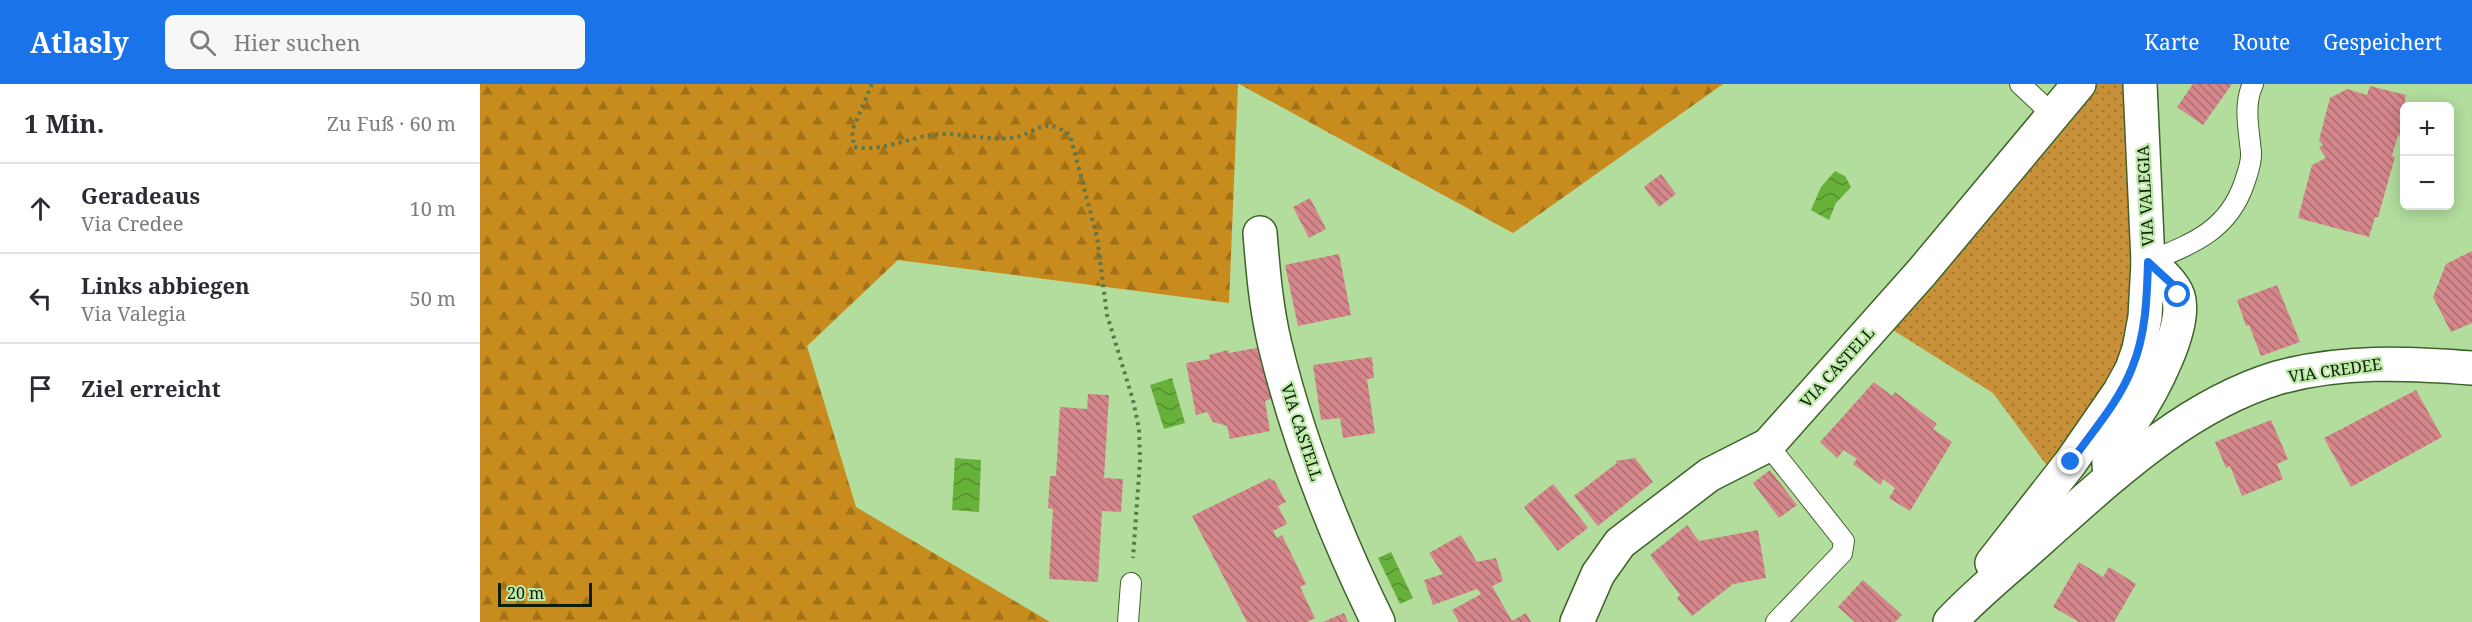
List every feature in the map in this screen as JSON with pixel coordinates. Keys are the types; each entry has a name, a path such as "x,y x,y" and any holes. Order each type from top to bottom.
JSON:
{"street":[{"name":"VIA CASTELL","path":"1576,622 1598,573 1620,543 1709,475 1768,445 1922,272 2079,84"},
{"name":"VIA VALEGIA","path":"1955,617 1974,586 2071,462 2120,391 2132,369 2139,349 2145,317 2148,262 2140,84"},
{"name":"VIA CASTELL","path":"1260,233 1263,278 1275,345 1299,430 1355,576 1378,622"},
{"path":"2116,473 2109,466 2109,455 2146,399 2179,327 2181,307 2178,295 2173,285 2148,262"},
{"name":"VIA CREDEE","path":"1955,617 2116,473 2178,428 2227,399 2277,378 2335,367 2393,363 2472,368"}],"lane":[{"path":"2020,84 2052,114"},
{"path":"2148,262 2207,235 2220,225 2229,213 2242,189 2251,156 2248,100 2253,84"},
{"path":"1768,445 1844,541 1842,553 1776,622"},
{"path":"1128,622 1131,583"}],"path":[{"path":"872,84 852,131 854,147 868,150 933,135 1010,138 1046,125 1059,126 1070,135 1097,237 1107,315 1133,400 1139,429 1140,461 1131,583"}],"green space":[{"path":"480,84 1238,84 1229,303 898,260 807,346 856,507 1050,622 480,622"},
{"path":"1239,84 1723,84 1513,233"}],"shaded area":[{"path":"2092,84 2135,84 2137,225 2127,345 2051,471 1993,393 1888,327"}],"water":[{"path":"1835,171 1845,176 1851,187 1836,203 1829,220 1811,210 1821,187"},
{"path":"1172,378 1185,423 1164,429 1150,385"},
{"path":"955,458 981,460 979,512 952,510"},
{"path":"1391,552 1413,598 1400,604 1378,558"}],"building":[{"path":"2193,84 2232,84 2203,125 2177,107"},
{"path":"2370,86 2406,95 2405,102 2400,102 2400,136 2398,135 2392,156 2395,157 2378,217 2375,217 2369,237 2298,218 2312,165 2326,158 2319,147 2323,145 2319,140 2330,98 2347,89 2367,95"},
{"path":"1661,174 1676,194 1659,207 1644,187"},
{"path":"1310,198 1326,229 1309,238 1293,207"},
{"path":"2472,251 2472,323 2451,332 2433,297 2446,264"},
{"path":"1339,254 1351,315 1298,326 1285,265"},
{"path":"2277,285 2300,342 2261,356 2249,325 2246,326 2237,300"},
{"path":"1267,346 1276,397 1265,401 1270,431 1230,439 1227,426 1213,422 1207,412 1196,415 1186,363 1210,359 1209,355 1228,350 1229,353"},
{"path":"1372,357 1374,378 1367,379 1375,433 1343,438 1340,418 1321,420 1313,365"},
{"path":"1874,382 1892,396 1895,392 1937,424 1933,429 1952,442 1910,511 1889,498 1895,488 1883,479 1881,485 1853,464 1857,459 1844,450 1837,458 1820,442"},
{"path":"2416,390 2442,437 2351,487 2324,438"},
{"path":"1088,394 1109,395 1104,478 1123,479 1121,512 1102,511 1098,582 1049,579 1053,509 1048,508 1050,476 1056,476 1060,407 1087,409"},
{"path":"2271,420 2288,459 2277,464 2283,479 2242,496 2230,466 2226,468 2215,442"},
{"path":"1635,458 1653,482 1598,526 1574,496 1617,463 1615,461"},
{"path":"1770,470 1797,505 1779,518 1753,483"},
{"path":"1270,478 1274,480 1286,502 1278,506 1287,524 1273,531 1277,538 1282,535 1306,584 1300,587 1315,618 1307,622 1247,622 1192,516"},
{"path":"1553,484 1588,528 1558,551 1524,507"},
{"path":"1687,525 1699,541 1758,530 1766,578 1733,584 1692,616 1677,598 1680,595 1650,555"},
{"path":"1461,535 1477,562 1496,558 1503,581 1492,586 1512,621 1526,613 1531,622 1459,622 1452,610 1481,594 1477,589 1433,605 1424,580 1443,574 1429,553"},
{"path":"2079,562 2103,577 2109,567 2136,584 2114,622 2079,622 2053,607"},
{"path":"1863,580 1902,615 1895,622 1855,622 1838,607"},
{"path":"1344,613 1348,622 1323,622"}],"route":[{"path":"2071,462 2120,391 2132,369 2139,349 2145,317 2148,262 2173,285 2178,295"}]}
